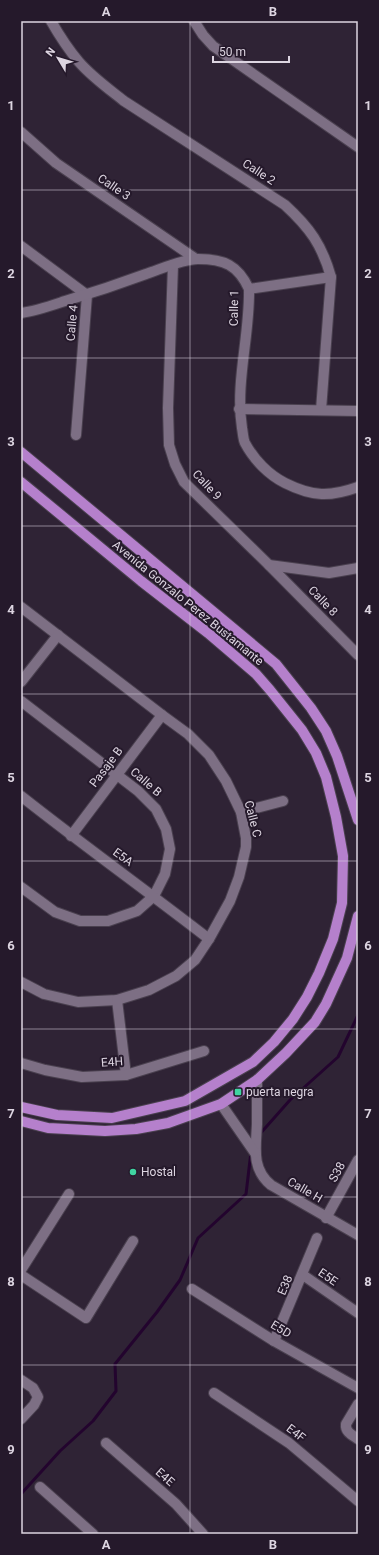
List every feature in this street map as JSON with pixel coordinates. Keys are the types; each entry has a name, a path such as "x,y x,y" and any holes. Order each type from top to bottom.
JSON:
{"main road":[{"name":"Avenida Gonzalo Perez Bustamante","path":"21,452 276,664 311,708 326,731 337,756 358,820"},
{"name":"Avenida Gonzalo Perez Bustamante","path":"21,482 140,581 208,632 256,674 270,690 302,730 316,753 327,784 336,817 344,856 342,903 333,939 319,973 307,997 293,1019 274,1042 253,1062 185,1101 112,1118 57,1115 21,1106"},
{"path":"21,1121 48,1128 105,1132 136,1129 168,1123 220,1104 257,1080 286,1053 315,1022 326,1004 347,958 358,916"}],"street":[{"name":"Calle 2","path":"51,21 80,63 124,101 286,205 299,218 320,245 326,258 331,277 321,410"},
{"path":"194,21 203,35 213,46 358,146"},
{"name":"Calle 3","path":"21,132 56,163 196,259"},
{"name":"Calle 4","path":"21,246 87,295 76,435"},
{"name":"Calle 1","path":"21,313 33,311 87,295 173,265 196,259 213,260 230,265 243,276 249,289 239,409 244,442 259,462 273,476 293,487 318,495 342,492 358,487"},
{"name":"Calle 9","path":"173,265 168,408 170,445 175,464 184,482 269,565"},
{"path":"249,289 331,277"},
{"path":"239,409 358,411"},
{"path":"269,565 329,573 358,568"},
{"name":"Calle 8","path":"269,565 358,655"},
{"name":"Calle C","path":"21,606 188,734 209,755 226,781 240,812 246,838 246,847 239,877 230,901 196,960 176,976 149,990 117,1000 78,1002 44,994 21,982"},
{"path":"21,682 58,635"},
{"name":"Calle B","path":"21,700 138,791 156,809 166,829 170,849 165,874 154,896 137,911 108,921 80,921 55,912 21,887"},
{"name":"Pasaje B","path":"71,836 116,774 162,715"},
{"name":"E5A","path":"21,796 71,836 154,896 209,939"},
{"path":"240,812 283,801"},
{"path":"117,1000 126,1075"},
{"name":"E4H","path":"21,1062 46,1070 82,1077 126,1075 204,1052"},
{"name":"Calle H","path":"257,1080 257,1124 255,1153 259,1170 267,1182 358,1236"},
{"name":"Calle H","path":"220,1104 255,1153"},
{"name":"S38","path":"326,1218 358,1160"},
{"path":"21,1270 68,1194"},
{"name":"E38","path":"274,1341 303,1275 317,1238"},
{"path":"21,1275 86,1318 133,1241"},
{"name":"E5E","path":"303,1275 358,1313"},
{"name":"E5D","path":"192,1289 274,1341 358,1388"},
{"path":"21,1380 33,1388 38,1397 34,1405 21,1419"},
{"name":"E4F","path":"214,1393 289,1443 358,1501"},
{"path":"358,1404 346,1424 346,1430 358,1439"},
{"name":"E4E","path":"106,1443 180,1507 202,1534"},
{"path":"40,1487 93,1534"}],"waterway":[{"path":"259,1135 290,1100 338,1057 358,1015"},
{"path":"21,1494 60,1451 93,1421 116,1391 115,1364 157,1312 180,1280 198,1238 246,1194 251,1152"}],"place":[{"name":"puerta negra","path":"238,1092"},
{"name":"Hostal","path":"133,1172"}]}
